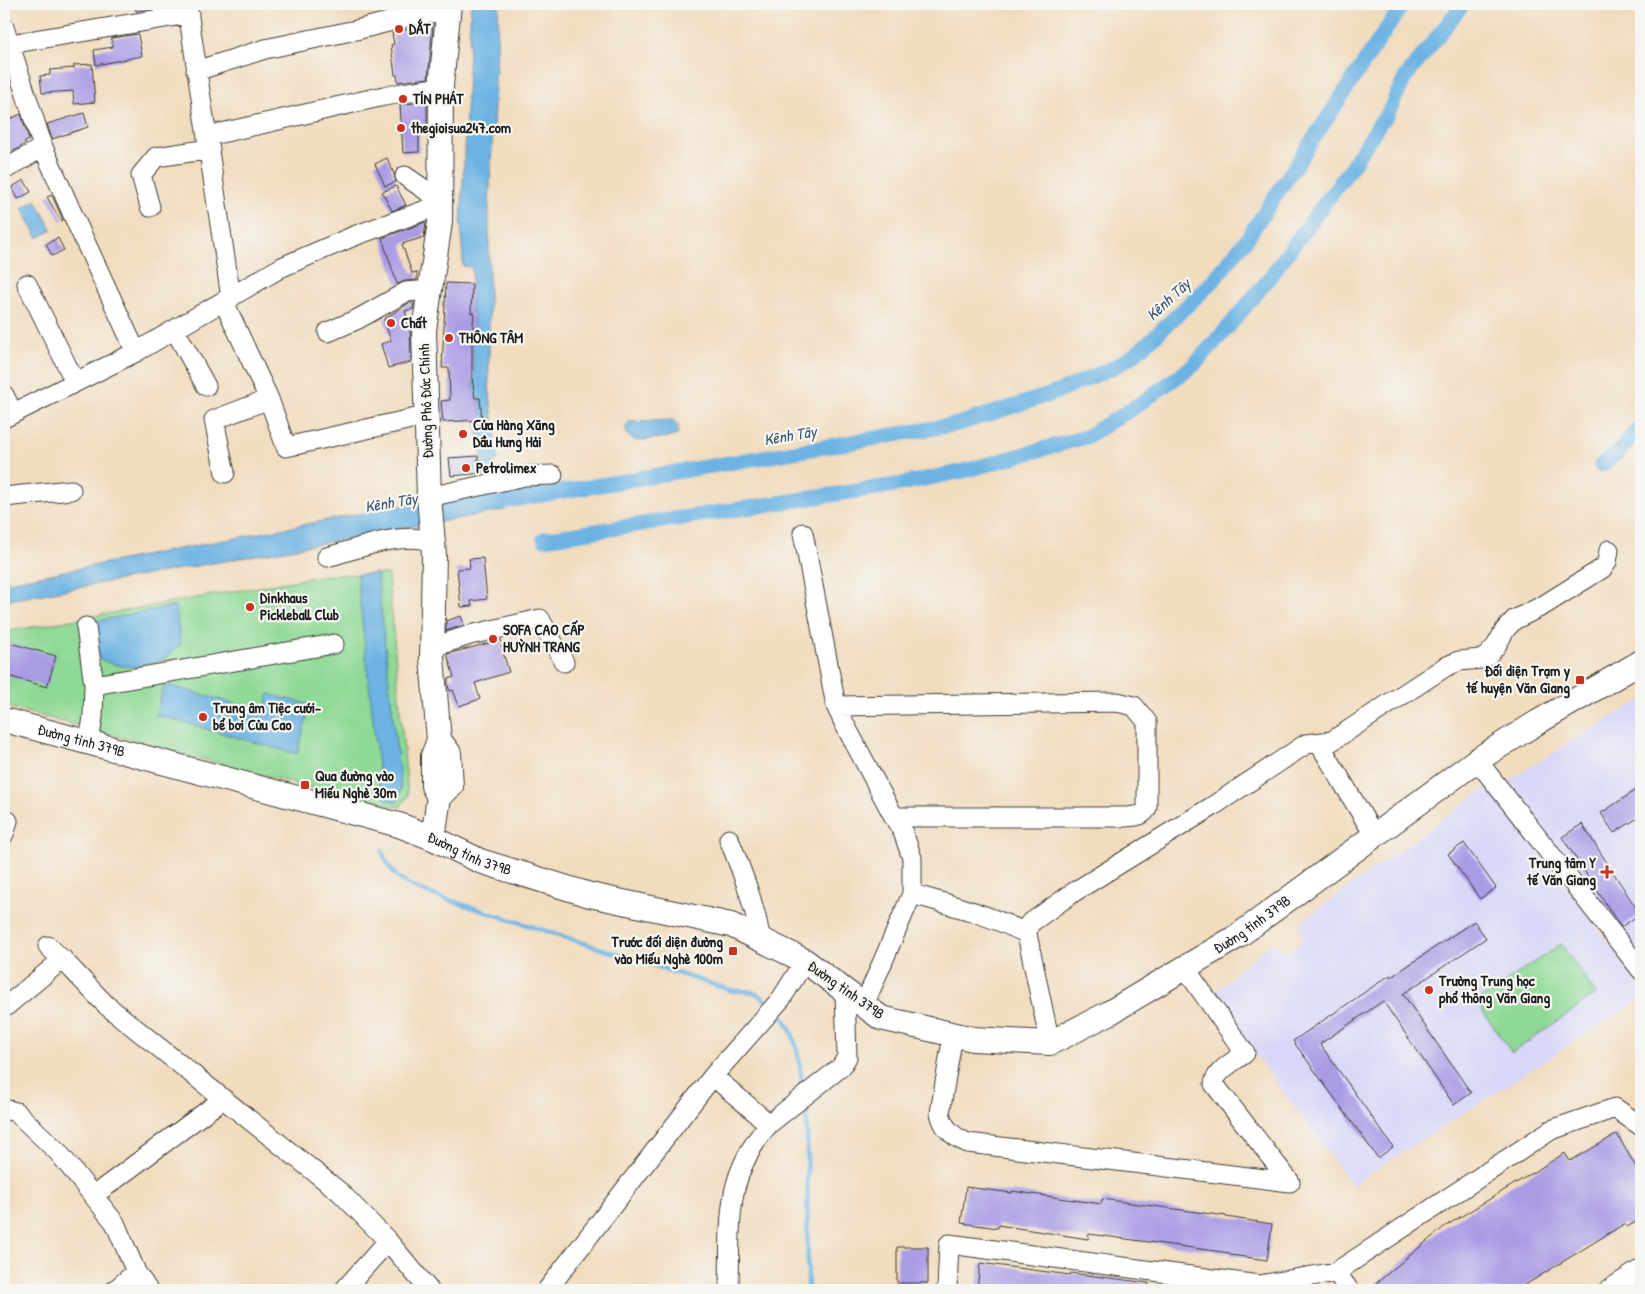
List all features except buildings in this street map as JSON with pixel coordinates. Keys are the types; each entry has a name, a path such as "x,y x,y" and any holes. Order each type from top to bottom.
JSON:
{"main road":[{"name":"Đường Phó Đức Chính","path":"433,838 439,797 451,786 449,753 438,740 432,658 434,555 426,538 429,494 424,330 440,222 441,88 449,7"},
{"name":"Đường tỉnh 379B","path":"4,720 399,825 433,838 480,861 590,895 731,924 805,961 881,1018 973,1039 1050,1043 1109,1013 1238,936 1476,760 1641,662"}],"street":[{"path":"196,71 265,49 449,7"},
{"path":"136,352 43,147 6,38 188,9 196,71 209,142 228,300 269,399 286,447 426,416"},
{"path":"150,207 141,175 156,157 384,96 441,88"},
{"path":"4,170 43,147"},
{"path":"405,176 440,202"},
{"path":"4,395 8,416 136,352 282,267 440,202"},
{"path":"27,284 75,382"},
{"path":"328,332 358,319 406,292 430,290"},
{"path":"175,330 206,386"},
{"path":"225,472 214,420 269,399"},
{"path":"429,494 525,476 553,475"},
{"path":"4,497 71,490"},
{"path":"729,1290 734,1192 743,1165 753,1144 773,1121 841,1067 846,1057 855,998 912,894 912,858 903,832 836,706 803,533"},
{"path":"327,557 385,541 426,538"},
{"path":"1050,1043 1027,934 1029,924 1074,892 1213,806 1306,744 1332,741 1445,666 1460,661 1486,657 1496,646 1504,630 1514,620 1544,605 1603,568 1608,562 1609,550"},
{"path":"433,648 470,635 540,619 564,662"},
{"path":"86,627 94,685 90,742"},
{"path":"94,685 334,644"},
{"path":"836,706 1117,702 1134,706 1146,722 1147,808 1145,812 1138,816 894,817"},
{"path":"1319,743 1374,835"},
{"path":"1476,760 1641,970"},
{"path":"1145,812 1160,838"},
{"path":"4,820 8,821 4,834"},
{"path":"729,839 749,888 761,940"},
{"path":"912,894 976,912 1027,934"},
{"path":"48,946 106,1005 340,1193 388,1241 429,1290"},
{"path":"4,1008 62,959"},
{"path":"546,1290 713,1076 781,999 805,961"},
{"path":"953,1034 940,1113 942,1121 948,1130 958,1139 968,1143 1290,1182 1214,1084 1214,1078 1218,1074 1245,1053 1185,968"},
{"path":"713,1076 773,1121"},
{"path":"93,1196 223,1099"},
{"path":"947,1290 949,1244 1259,1288 1336,1272 1551,1130 1615,1108 1641,1126"},
{"path":"4,1109 16,1112 58,1152 115,1223 136,1272 148,1290"},
{"path":"1241,1176 1250,1172 1259,1162 1261,1154 1260,1144"},
{"path":"344,1290 388,1241"},
{"path":"1608,1290 1641,1269"},
{"path":"115,1290 136,1272"},
{"path":"1336,1272 1349,1290"}],"shaded area":[{"name":"Trung tâm Y tế Văn Giang","path":"1641,700 1641,960 1504,783"},
{"name":"Trường Trung học phổ thông Văn Giang","path":"1490,785 1641,984 1641,999 1352,1185 1211,995 1271,943 1288,952 1304,939 1298,924"}],"green space":[{"path":"388,574 408,796 400,807 352,799 4,706 4,632 326,575"},
{"path":"1561,944 1596,994 1512,1053 1476,1002"}],"water":[{"path":"471,4 499,4 489,205 489,385 498,460 493,461 494,472 484,474 477,420 482,419 480,399 474,398 472,337 474,314 471,313 472,267 463,266 461,225"},
{"path":"36,200 52,230 38,238 22,208"},
{"path":"673,420 678,426 678,434 676,436 636,441 627,435 626,426 629,422"},
{"path":"501,489 505,510 4,601 4,583 441,498"},
{"path":"377,573 401,789 397,802 386,799 381,793 357,575"},
{"path":"175,606 181,644 163,659 142,666 131,667 109,663 98,658 91,622"},
{"path":"164,684 264,712 269,694 310,705 297,754 156,715"}],"waterway":[{"name":"Kênh Tây","path":"483,505 958,424 1058,392 1114,367 1134,355 1212,282 1246,240 1403,4"},
{"path":"544,539 896,485 964,471 1086,437 1138,405 1194,365 1231,324 1266,282 1348,172 1387,115 1405,78 1463,4"},
{"path":"1601,465 1620,451 1641,425"},
{"path":"382,850 393,872 401,880 420,890 733,991 754,993 771,1005"},
{"path":"777,1010 784,1018 794,1038 803,1092"},
{"path":"804,1102 807,1124 808,1290"}],"place":[{"name":"DẮT","path":"399,29"},
{"name":"TÍN PHÁT","path":"403,99"},
{"name":"thegioisua247.com","path":"401,128"},
{"name":"Chất","path":"391,323"},
{"name":"THÔNG TÂM","path":"449,338"},
{"name":"Cửa Hàng Xăng Dầu Hưng Hải","path":"463,434"},
{"name":"Petrolimex","path":"466,468"},
{"name":"Dinkhaus Pickleball Club","path":"250,607"},
{"name":"SOFA CAO CẤP HUỲNH TRANG","path":"493,639"},
{"name":"Đối diện Trạm y tế huyện Văn Giang","path":"1580,680"},
{"name":"Trung âm Tiệc cưới- bể bơi Cửu Cao","path":"203,717"},
{"name":"Qua đường vào Miếu Nghè 30m","path":"305,785"},
{"name":"Trung tâm Y tế Văn Giang","path":"1607,872"},
{"name":"Trước đối diện đường vào Miếu Nghè 100m","path":"733,951"},
{"name":"Trường Trung học phổ thông Văn Giang","path":"1429,990"}]}
